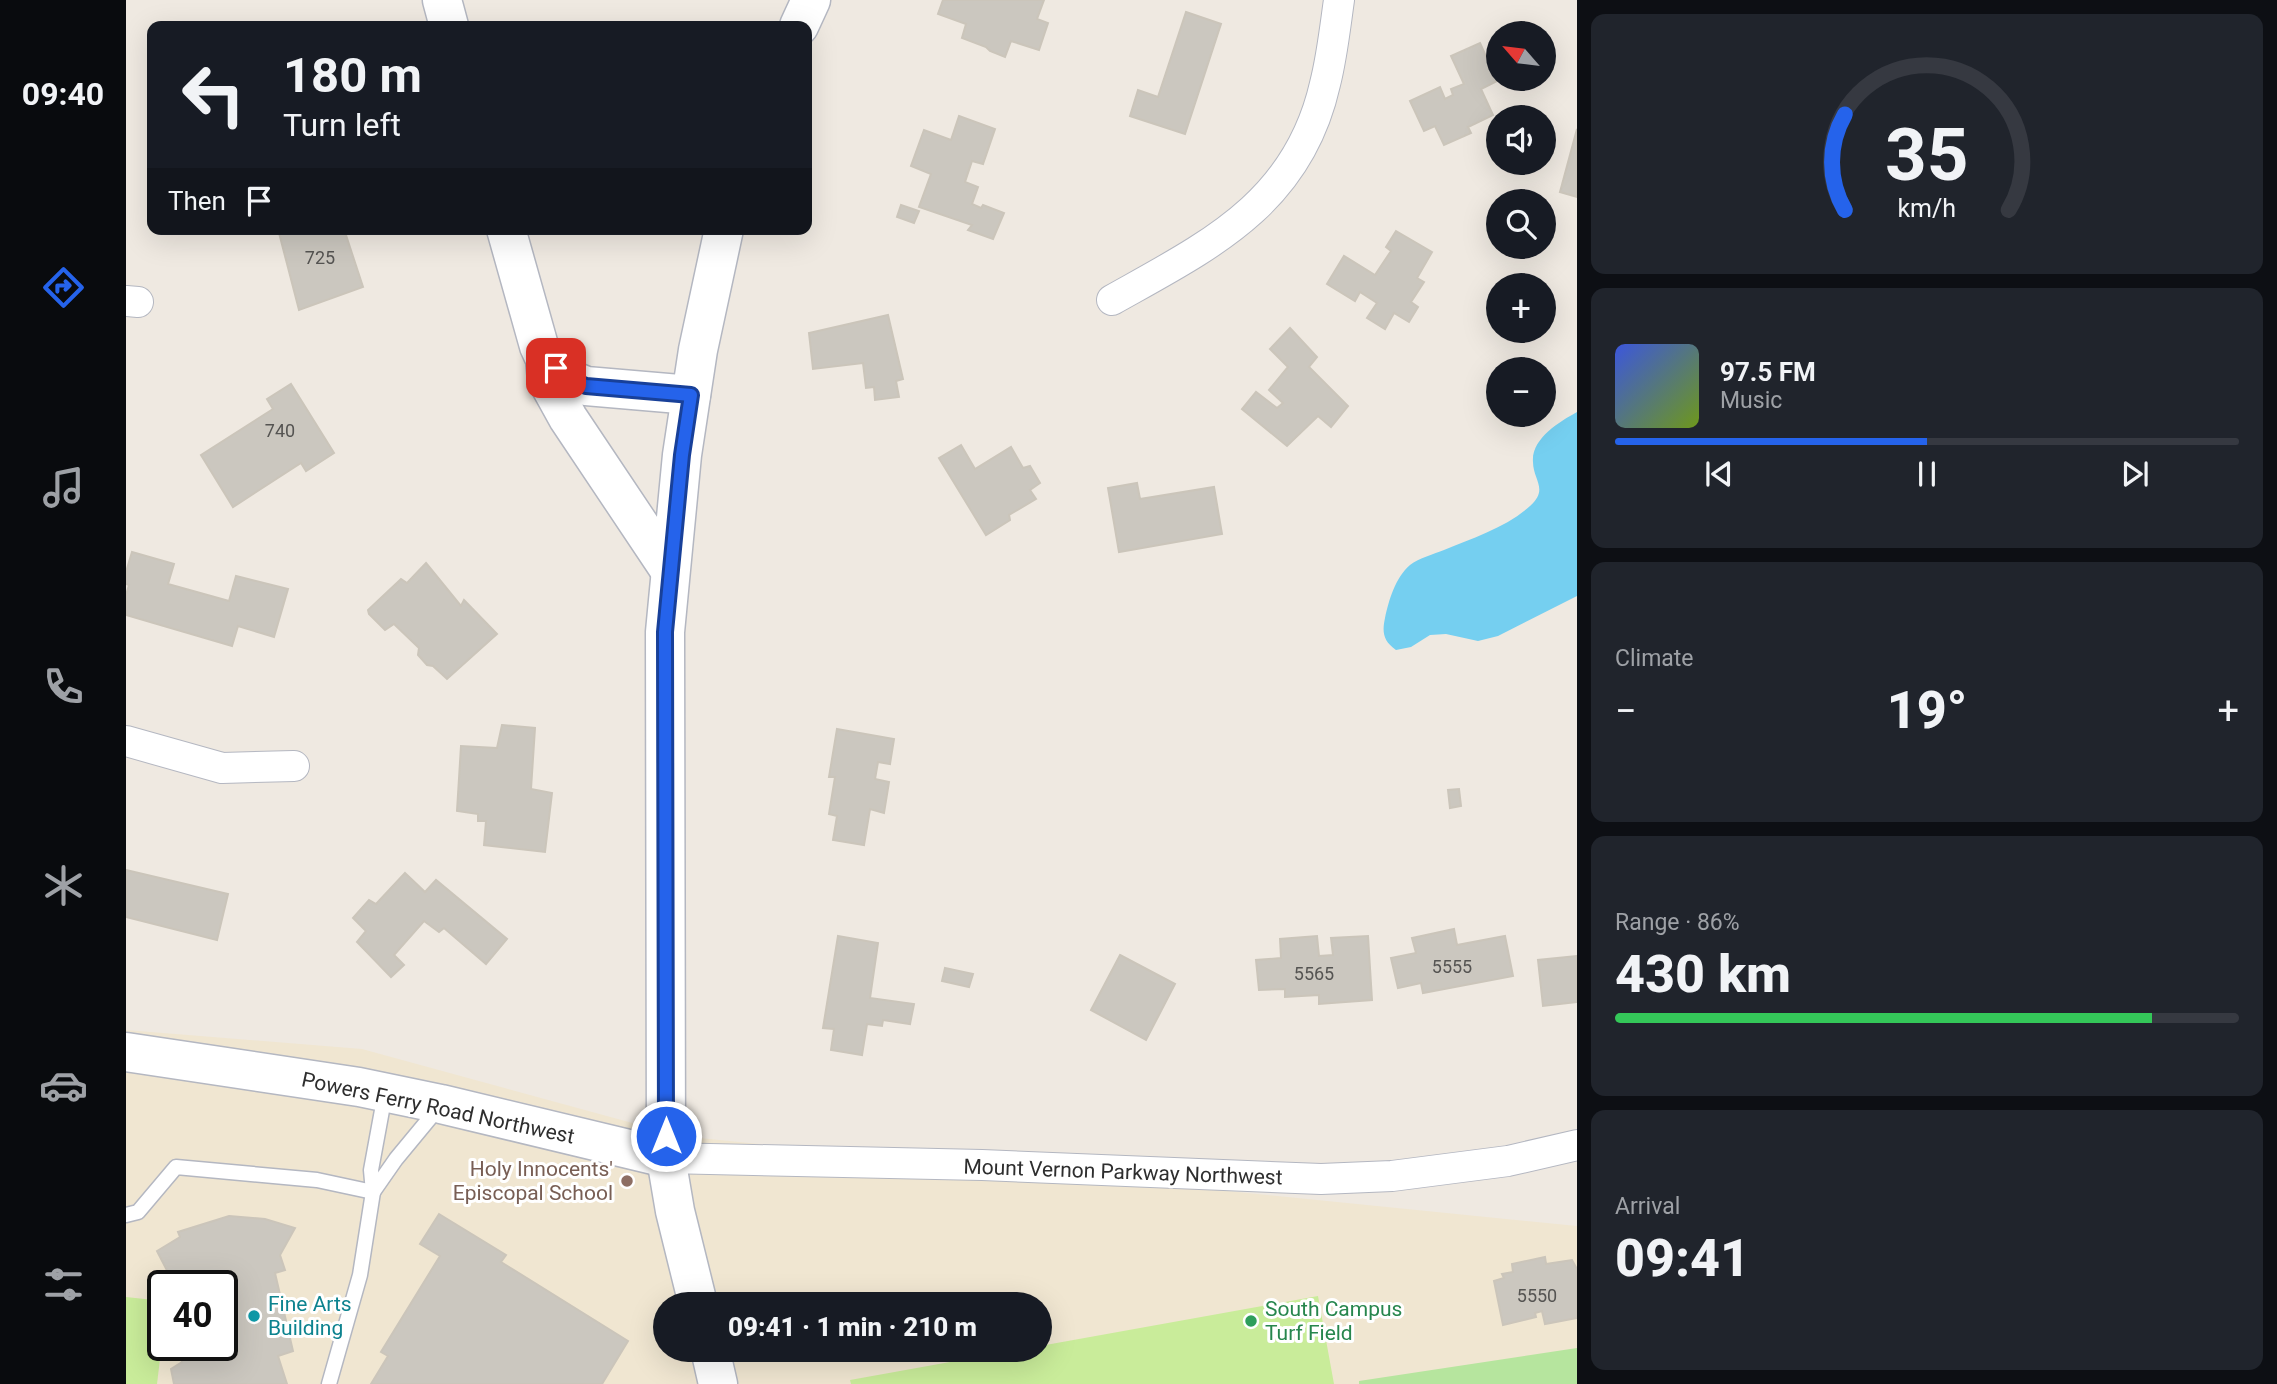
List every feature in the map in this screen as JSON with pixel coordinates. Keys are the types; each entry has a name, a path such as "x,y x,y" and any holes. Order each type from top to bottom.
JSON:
{"street":[{"path":"442,0 448,21"},
{"path":"801,21 811,0"},
{"path":"1112,300 1209,245 1241,222 1273,190 1299,153 1314,120 1325,86 1339,0"},
{"path":"508,235 545,359 547,380 568,418 669,569"},
{"path":"695,1292 675,1211 666,1158 665,632 682,455 698,350 723,235"},
{"path":"545,359 567,378 586,386 691,395"},
{"path":"126,741 222,768 294,766"},
{"name":"Powers Ferry Road Northwest","path":"126,1052 385,1093 666,1158"},
{"name":"Mount Vernon Parkway Northwest","path":"666,1158 982,1166 1321,1180 1392,1176 1508,1161 1577,1145"}],"lane":[{"path":"329,1384 360,1275 373,1192 371,1170 385,1093"},
{"path":"373,1192 441,1104"},
{"path":"126,1215 138,1212 176,1167 317,1180 373,1192"}],"shaded area":[{"name":"Holy Innocents' Episcopal School","path":"126,1030 362,1049 680,1136 1577,1226 1577,1384 126,1384"}],"green space":[{"name":"South Campus Turf Field","path":"1318,1296 1334,1384 851,1384 850,1380 950,1362 1052,1362 1052,1344"},
{"path":"126,1297 147,1299 147,1361 160,1361 157,1384 126,1384"},
{"path":"1577,1348 1577,1384 1359,1384 1359,1381"}],"water":[{"path":"1577,412 1577,596 1498,636 1478,641 1446,634 1430,635 1411,647 1396,650 1386,640 1384,623 1388,604 1400,576 1410,565 1422,558 1500,526 1530,506 1536,500 1539,489 1533,462 1536,446 1562,421"}],"building":[{"path":"943,0 1044,0 1037,19 1048,23 1039,50 1011,41 1005,57 962,38 966,24 938,14"},
{"path":"1186,12 1221,24 1185,134 1130,116 1138,90 1158,97"},
{"path":"1480,43 1486,56 1486,86 1481,89 1488,105 1486,105 1486,118 1468,127 1471,133 1444,145 1435,126 1424,131 1410,101 1440,87 1445,99 1453,95 1451,89 1464,84 1451,56"},
{"path":"959,116 995,129 983,164 972,161 965,182 978,187 972,204 1004,213 993,239 968,230 972,225 919,207 931,174 911,166 924,130 951,140"},
{"path":"1577,129 1577,197 1560,192"},
{"path":"901,205 919,211 914,223 897,217"},
{"path":"1396,231 1432,252 1417,278 1424,282 1411,302 1418,307 1409,322 1394,313 1385,329 1367,318 1377,303 1360,292 1355,301 1327,284 1344,256 1375,275 1391,251 1386,247"},
{"path":"280,235 346,235 363,287 299,310"},
{"path":"888,315 903,379 896,381 899,397 875,400 874,387 866,388 863,363 813,369 809,333"},
{"path":"1290,328 1317,357 1309,367 1348,406 1331,427 1318,416 1287,446 1242,409 1256,392 1277,408 1283,403 1269,390 1288,367 1270,349"},
{"path":"291,384 334,453 306,471 301,463 233,507 201,455 273,409 267,399"},
{"path":"961,445 975,469 1011,447 1023,468 1030,466 1040,483 1030,490 1036,499 1009,515 1010,520 986,535 939,458"},
{"path":"1137,483 1140,499 1214,487 1222,534 1119,552 1108,488"},
{"path":"132,552 174,564 168,584 229,601 236,576 288,589 274,637 238,626 232,646 126,615 129,585 126,584 126,572"},
{"path":"426,563 461,606 464,600 497,634 447,679 433,666 427,665 418,655 419,648 394,624 385,630 368,610 401,579 407,583"},
{"path":"502,725 535,728 531,789 552,793 545,852 484,845 486,821 478,821 478,814 457,811 461,746 497,748"},
{"path":"837,729 894,739 890,764 878,762 875,779 889,782 884,813 870,809 864,845 833,840 837,816 829,814 835,777 829,777"},
{"path":"1459,789 1461,806 1450,808 1448,790"},
{"path":"126,870 228,894 217,940 126,917"},
{"path":"405,873 425,892 436,880 507,939 486,964 444,928 439,932 424,921 394,955 404,965 391,977 357,942 366,931 353,918 369,900 376,904"},
{"path":"1454,929 1457,945 1505,936 1513,976 1423,993 1421,983 1398,988 1391,958 1416,953 1412,938"},
{"path":"838,936 878,943 870,998 914,1004 910,1024 883,1020 882,1026 867,1024 862,1055 831,1050 834,1029 823,1028"},
{"path":"1317,936 1319,956 1333,955 1331,938 1368,936 1372,1000 1319,1004 1319,995 1285,997 1285,989 1259,990 1256,960 1281,958 1280,939"},
{"path":"1120,955 1175,984 1146,1040 1091,1010"},
{"path":"1577,956 1577,1002 1543,1006 1538,960"},
{"path":"945,968 973,974 969,987 942,981"},
{"path":"439,1214 506,1255 501,1262 628,1341 602,1384 371,1384 388,1356 381,1352 440,1256 420,1244"},
{"name":"Fine Arts Building","path":"229,1216 265,1219 295,1228 280,1255 285,1270 275,1273 293,1351 278,1356 287,1384 174,1384 171,1369 182,1361 238,1361 238,1270 167,1270 157,1251 180,1237 178,1232"},
{"path":"1545,1257 1546,1264 1572,1260 1577,1269 1577,1318 1545,1324 1542,1311 1535,1313 1536,1317 1503,1325 1494,1281 1504,1278 1502,1274 1513,1272 1512,1264"}],"place":[{"name":"Holy Innocents' Episcopal School","path":"627,1181"},
{"name":"Fine Arts Building","path":"254,1316"},
{"name":"South Campus Turf Field","path":"1251,1321"}],"route":[{"path":"556,368 567,378 586,386 691,395 669,569 665,632 666,1136"}]}
